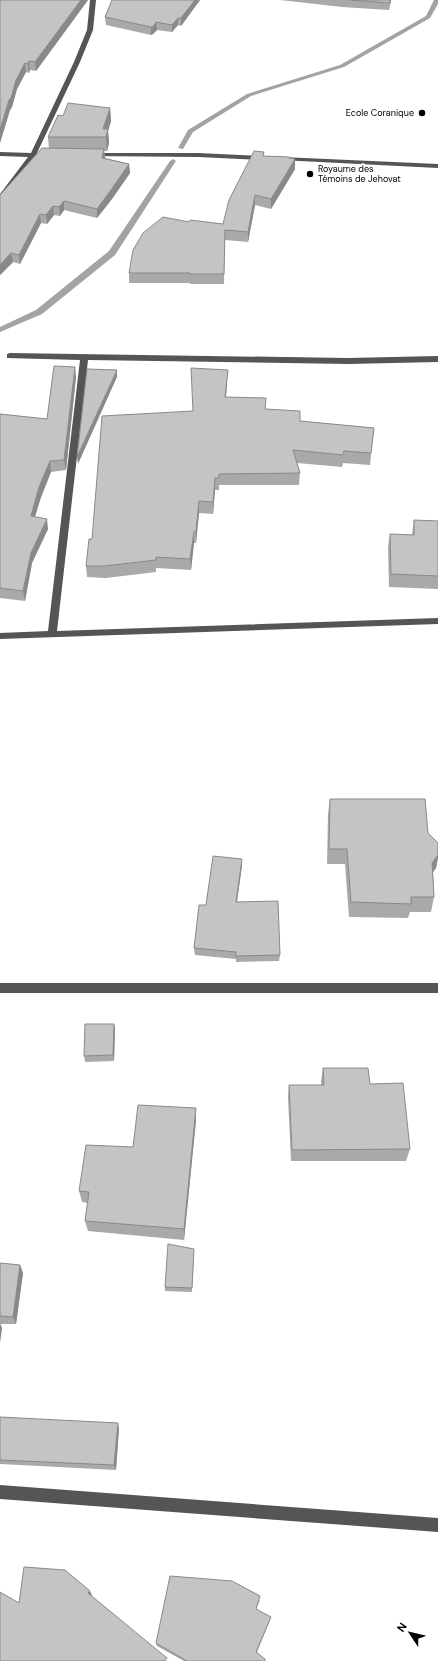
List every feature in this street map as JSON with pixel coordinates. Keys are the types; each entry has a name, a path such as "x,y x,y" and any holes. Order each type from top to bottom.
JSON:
{"street":[{"path":"0,199 33,155 77,62 90,30 93,0"},
{"path":"0,154 57,155"},
{"path":"88,155 198,155 270,158"},
{"path":"278,159 438,166"},
{"path":"10,356 348,362 438,359"},
{"path":"52,633 84,358"},
{"path":"0,638 52,633 438,621"},
{"path":"0,988 438,988"},
{"path":"0,1492 438,1525"}],"building":[{"path":"0,0 81,0 35,62 29,61 28,64 25,63 16,80 0,130"},
{"path":"112,0 195,0 181,18 178,18 172,25 156,22 153,27 151,27 105,17"},
{"path":"351,0 390,0 390,3"},
{"path":"68,103 110,108 103,129 108,129 106,137 48,137 58,115 63,116"},
{"path":"42,148 104,149 102,158 129,164 97,209 64,201 59,207 53,206 46,215 40,214 19,255 11,253 0,265 0,195"},
{"path":"254,151 264,152 263,156 289,157 295,159 271,199 255,195 248,232 225,230 224,274 129,273 133,250 143,233 163,217 189,222 190,220 223,224 229,200"},
{"path":"54,366 75,367 64,460 50,461 39,487 31,516 47,519 31,553 23,591 0,588 0,414 47,419"},
{"path":"191,368 228,370 225,397 266,398 265,409 300,411 300,421 374,428 371,453 344,451 343,455 293,450 300,473 219,474 219,478 215,478 213,502 199,501 196,531 194,532 190,559 156,557 156,560 105,566 86,566 89,539 92,539 102,416 193,411"},
{"path":"87,369 117,370 77,457"},
{"path":"414,520 438,521 438,576 391,574 390,534 414,535"},
{"path":"330,799 425,799 428,833 438,843 438,855 432,863 434,897 411,897 411,904 351,902 347,849 329,849"},
{"path":"213,856 242,859 236,902 278,901 280,955 236,956 236,952 194,948 199,905 206,905"},
{"path":"85,1024 114,1024 113,1055 84,1056"},
{"path":"323,1068 368,1068 370,1084 403,1083 410,1149 292,1150 289,1085 324,1085"},
{"path":"138,1105 196,1108 184,1229 85,1221 89,1192 79,1191 86,1145 133,1147"},
{"path":"168,1244 194,1249 192,1288 165,1287"},
{"path":"0,1263 20,1265 13,1317 0,1316"},
{"path":"0,1417 118,1423 114,1465 0,1460"},
{"path":"24,1567 65,1570 90,1591 88,1593 167,1658 165,1661 0,1661 0,1592 19,1603"},
{"path":"170,1576 232,1581 260,1596 256,1609 271,1617 256,1652 265,1659 265,1661 187,1661 156,1643"}],"waterway":[{"path":"181,148 190,131 249,95 342,66 428,17 437,0"},
{"path":"0,330 39,312 112,253 173,161"}],"place":[{"name":"Ecole Coranique","path":"422,113"},
{"name":"Royaume des Témoins de Jehovat","path":"310,174"}]}
